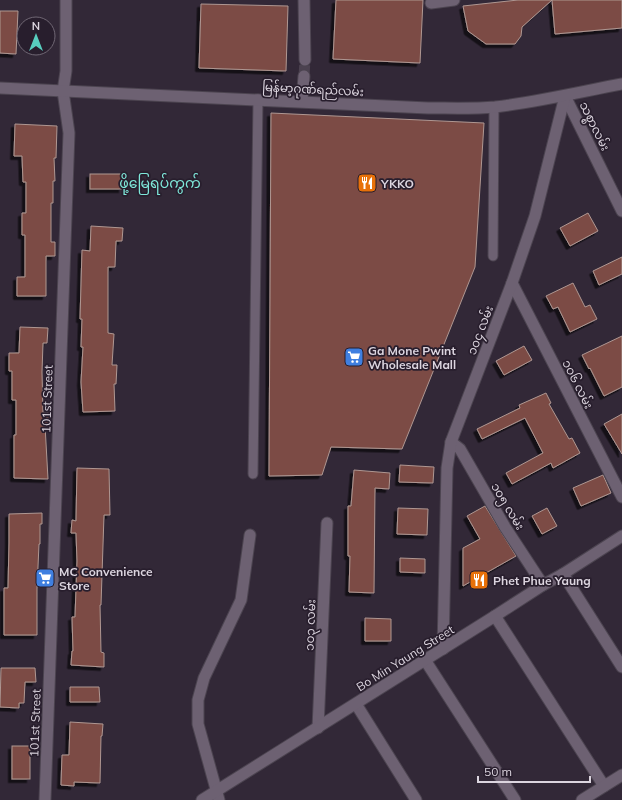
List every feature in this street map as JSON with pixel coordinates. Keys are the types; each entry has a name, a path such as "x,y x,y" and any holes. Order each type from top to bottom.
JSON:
{"street":[{"name":"101st Street","path":"45,800 69,133 63,91 66,71 66,0"},
{"path":"304,0 305,60"},
{"path":"431,3 454,0"},
{"path":"302,101 304,76"},
{"name":"မြန်မာ့ဂုဏ်ရည်လမ်း","path":"0,88 428,108 494,107 565,96 622,84"},
{"name":"သစ္စာလမ်း","path":"565,96 622,211"},
{"name":"၁၀၄ လမ်း","path":"443,649 447,468 450,442 512,283 535,216 565,96"},
{"name":"၁၀၆ လမ်း","path":"512,283 622,497"},
{"name":"၁၀၅ လမ်း","path":"450,442 460,449 505,527 543,584"},
{"name":"၁၀၃ လမ်း","path":"318,728 327,523"},
{"path":"217,796 198,724 198,700 204,678 241,600 250,535"},
{"name":"Bo Min Yaung Street","path":"202,800 217,796 318,728 543,584 621,539"},
{"path":"562,574 622,667"},
{"path":"495,616 604,786"},
{"path":"425,660 515,800"},
{"path":"356,704 416,800"},
{"path":"582,800 622,775"}],"lane":[{"path":"253,474 258,99"},
{"path":"493,256 494,107"}],"building":[{"path":"336,0 423,0 420,63 333,59"},
{"path":"518,0 552,0 522,27 521,36 515,44 486,44 468,31 463,6"},
{"path":"552,0 622,0 622,28 555,34"},
{"path":"201,4 288,6 286,71 199,68"},
{"path":"0,11 18,11 18,16 16,16 16,54 0,53"},
{"name":"Ga Mone Pwint Wholesale Mall","path":"271,113 484,123 475,267 402,449 331,447 322,475 269,476"},
{"path":"15,124 57,126 56,158 54,158 55,181 53,181 53,203 51,203 51,242 55,242 55,256 46,256 46,296 17,296 17,277 25,277 25,235 22,235 22,213 26,213 26,182 23,182 22,156 14,156"},
{"path":"90,174 122,174 122,189 90,189"},
{"path":"588,213 598,231 570,246 560,228"},
{"path":"91,226 123,228 122,241 116,241 115,267 108,267 108,333 114,334 112,365 117,365 116,384 114,384 115,411 83,412 81,382 83,347 81,347 82,319 80,319 82,250 90,251"},
{"path":"622,257 622,274 599,285 593,271"},
{"path":"573,283 585,307 590,305 597,319 570,332 558,307 553,309 546,296"},
{"path":"20,327 48,328 47,343 43,343 42,372 43,413 49,413 49,425 45,425 48,479 14,478 16,400 12,400 12,371 9,371 9,353 19,353"},
{"path":"622,336 622,387 604,396 582,355"},
{"path":"524,346 532,360 504,375 496,361"},
{"path":"546,393 551,403 549,404 569,439 572,438 580,453 553,468 551,463 512,484 506,473 543,453 525,418 482,439 477,429 520,408 519,405"},
{"path":"622,414 622,454 604,424"},
{"path":"400,465 434,467 433,483 399,482"},
{"path":"77,468 109,469 110,515 104,515 100,605 101,652 104,653 104,667 71,665 73,651 72,617 75,617 77,561 76,533 71,533 72,520 76,521"},
{"path":"354,470 390,473 389,489 375,488 374,593 349,592 350,556 348,556 348,506 351,506"},
{"path":"603,475 611,493 581,506 573,488"},
{"path":"485,506 516,556 463,586 463,548 480,539 467,516"},
{"path":"398,508 428,509 427,535 397,534"},
{"path":"547,508 557,526 542,534 532,516"},
{"path":"42,513 42,524 40,524 37,589 37,635 4,635 4,588 8,588 9,514"},
{"path":"400,558 425,559 425,573 400,572"},
{"path":"365,618 391,619 391,641 365,641"},
{"path":"1,668 35,668 36,682 25,682 24,703 19,703 19,708 0,707"},
{"path":"70,687 99,687 100,702 70,702"},
{"path":"70,722 103,724 101,736 100,783 74,782 74,786 61,785 62,755 69,755"},
{"path":"12,746 30,746 30,779 12,779"}],"tunnel":[{"path":"304,76 305,60"}],"place":[{"name":"YKKO","path":"367,183"},
{"name":"Ga Mone Pwint Wholesale Mall","path":"354,357"},
{"name":"MC Convenience Store","path":"45,578"},
{"name":"Phet Phue Yaung","path":"479,580"}],"district":[{"name":"ဖို့မြေရပ်ကွက်","path":"160,183"}]}
